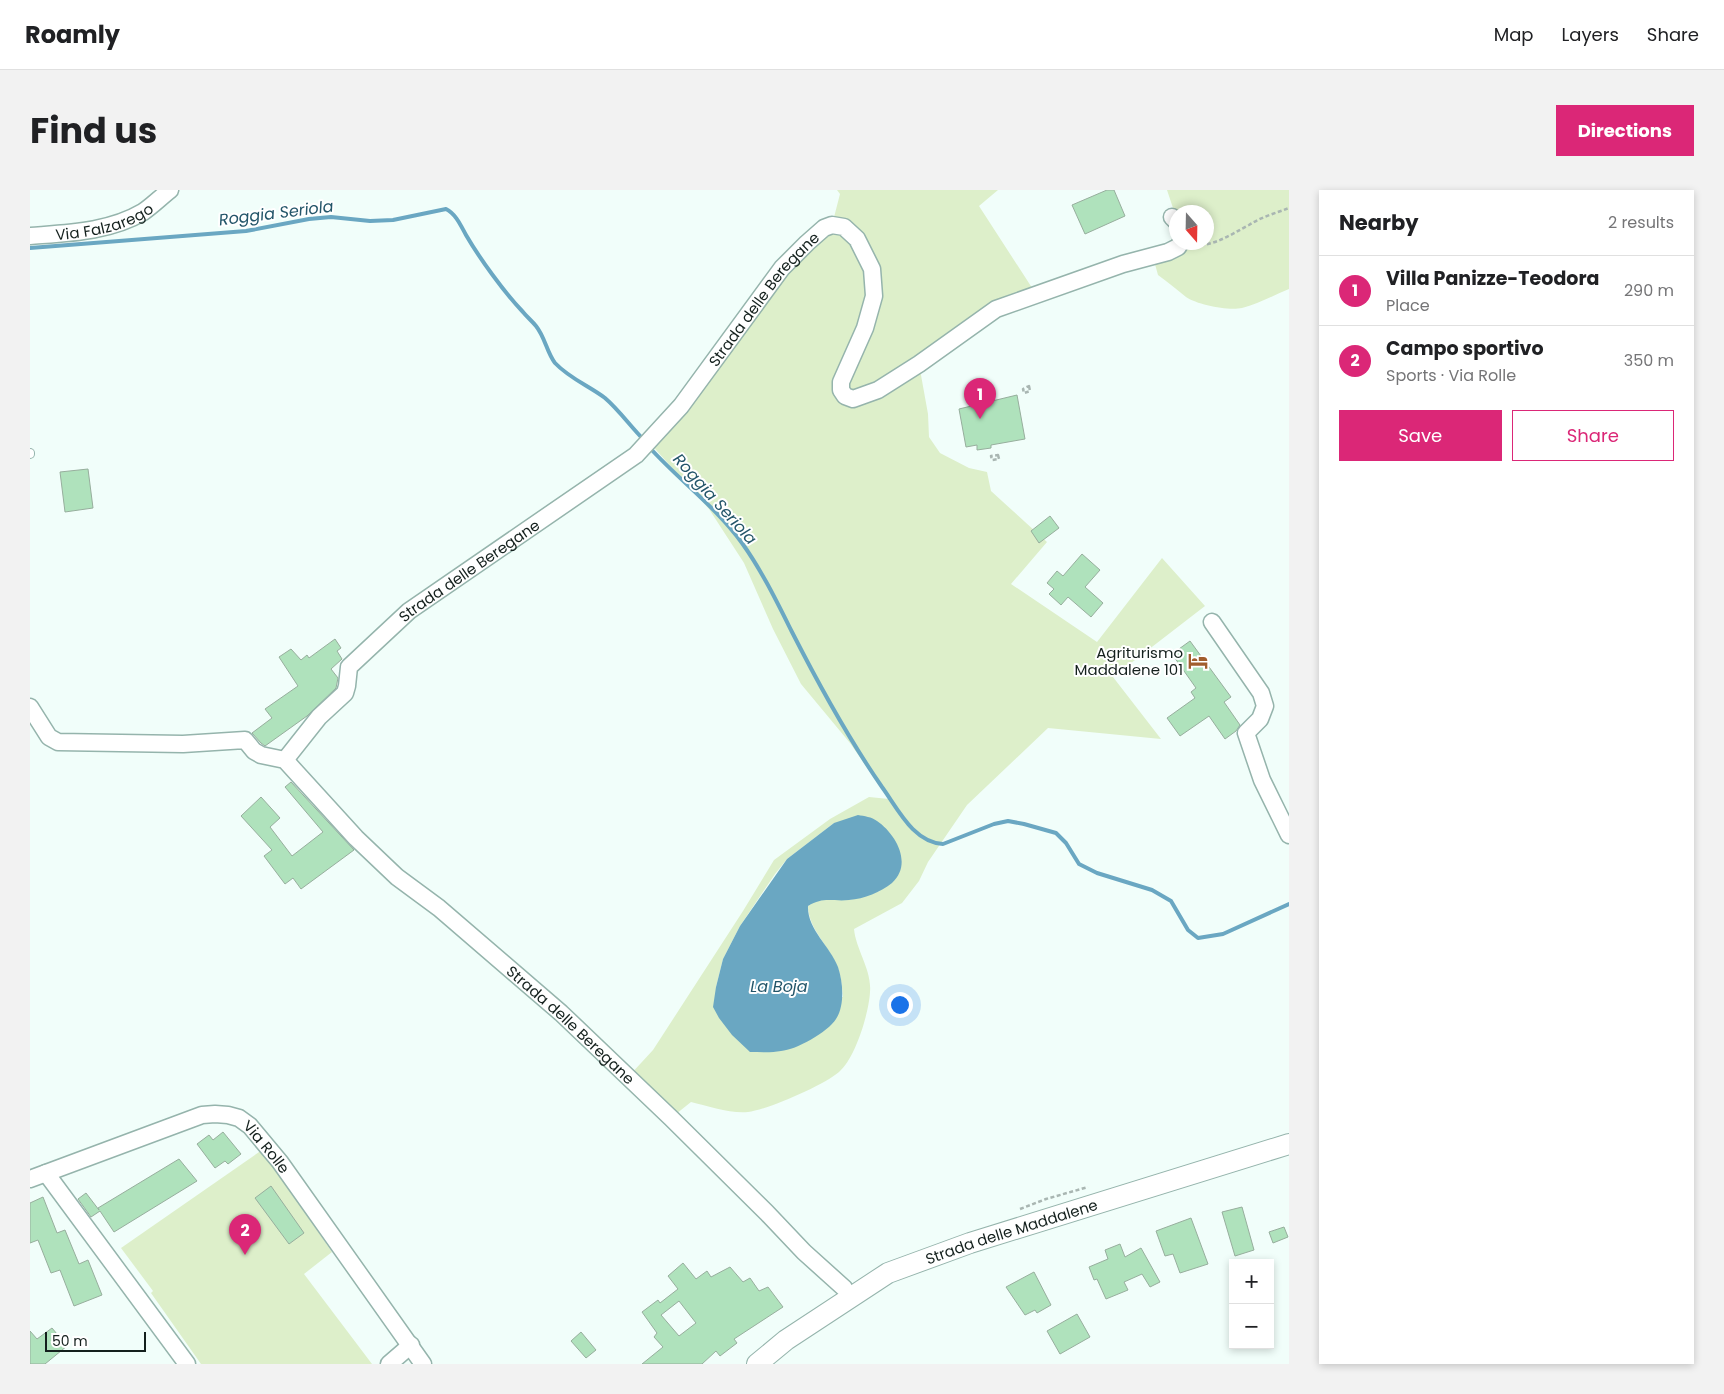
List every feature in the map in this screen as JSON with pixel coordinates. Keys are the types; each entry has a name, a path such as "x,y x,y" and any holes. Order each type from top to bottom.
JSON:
{"street":[{"name":"Via Falzarego","path":"30,236 79,232 127,220 144,211 170,190"},
{"name":"Strada delle Beregane","path":"850,1298 844,1288 804,1252 678,1124 568,1019 439,908 398,877 356,838 285,760 319,717 345,693 349,667 409,611 636,455 681,406 782,268 806,243 824,228 832,225 844,227 857,239 872,269 874,296 865,328 841,382 841,390 845,396 853,399 878,390 919,364 996,309 1124,264 1171,250"},
{"path":"1212,622 1263,700 1265,706 1260,719 1246,733 1262,780 1289,835"},
{"path":"30,707 48,737 58,742 183,744 245,740 254,751 261,755 285,760"},
{"name":"Via Rolle","path":"30,1179 202,1115 216,1114 239,1118 250,1126 280,1162 423,1364"},
{"name":"Strada delle Maddalene","path":"757,1364 786,1340 888,1273 970,1243 1289,1144"},
{"path":"46,1173 186,1364"},
{"path":"388,1364 411,1345"}],"path":[{"path":"1214,243 1250,224 1289,208"}],"green space":[{"path":"837,190 998,190 979,206 1036,294 919,364 928,414 929,437 940,453 969,468 987,472 991,491 1047,542 1011,584 1097,642 1162,558 1205,606 1113,677 1161,739 1048,728 967,805 928,862 919,881 902,903 854,929 869,976 870,992 867,1012 856,1047 845,1066 839,1072 809,1090 757,1110 735,1112 691,1102 671,1118 629,1076 653,1050 774,860 830,819 869,797 889,799 850,743 801,684 773,629 744,563 709,509 648,441 782,268 832,225 840,194","holes":["834,823 880,891 849,900 817,900 808,906 811,922 838,970 843,997 716,987 723,959 740,926 775,874 787,859"]},
{"path":"1167,190 1289,190 1289,289 1260,302 1236,309 1205,305 1186,297 1158,275 1153,257 1169,249 1214,250 1214,205 1172,205"},
{"path":"262,1150 332,1252 304,1274 372,1364 201,1364 151,1293 153,1291 121,1248"}],"water":[{"name":"La Boja","path":"858,815 875,820 896,841 901,858 901,867 892,883 872,894 855,899 824,900 808,906 811,922 834,959 840,973 842,1000 839,1013 832,1024 811,1040 777,1052 750,1052 732,1035 713,1007 723,959 740,926 787,859 834,823"}],"building":[{"path":"1107,190 1114,190 1125,216 1085,234 1072,205"},
{"path":"1017,395 1025,439 991,445 991,448 977,450 977,445 966,447 959,409"},
{"path":"88,469 93,508 65,512 60,472"},
{"path":"1050,516 1059,528 1039,543 1031,531"},
{"path":"1082,554 1100,570 1085,587 1103,603 1091,617 1068,597 1061,605 1049,594 1054,589 1047,583 1057,571 1063,576"},
{"path":"335,639 341,648 337,651 342,659 331,669 338,678 336,688 307,716 265,746 252,733 272,718 265,709 298,686 279,657 291,649 301,660 307,655 309,658"},
{"path":"1190,641 1231,697 1224,702 1240,725 1236,731 1225,739 1209,716 1180,736 1167,718 1195,698 1191,692 1196,688 1172,654"},
{"path":"291,782 354,850 301,889 293,878 285,884 264,856 272,850 241,816 261,797 280,818 270,827 292,856 323,832 285,787"},
{"path":"223,1132 241,1154 228,1164 225,1161 215,1168 197,1144 209,1135 213,1140"},
{"path":"179,1159 197,1181 114,1232 100,1211 91,1217 78,1199 86,1193 99,1210 98,1208"},
{"path":"271,1186 304,1233 289,1244 255,1198"},
{"path":"43,1197 57,1233 65,1230 79,1264 88,1260 102,1295 74,1306 60,1270 51,1273 38,1240 30,1243 30,1203"},
{"path":"1242,1207 1254,1250 1235,1256 1222,1212"},
{"path":"1191,1218 1208,1264 1180,1273 1173,1254 1165,1256 1156,1231"},
{"path":"1284,1227 1288,1237 1273,1243 1269,1232"},
{"path":"1120,1244 1125,1257 1141,1248 1160,1282 1150,1287 1142,1274 1124,1282 1128,1290 1106,1299 1097,1279 1094,1280 1089,1267 1108,1259 1105,1250"},
{"path":"683,1263 696,1279 707,1271 711,1277 730,1267 743,1282 750,1278 759,1291 768,1287 783,1307 734,1339 737,1343 720,1356 716,1351 702,1364 642,1364 663,1347 654,1337 657,1333 642,1312 658,1300 660,1303 678,1289 668,1276","holes":["679,1301 696,1323 679,1336 661,1315"]},
{"path":"1034,1272 1051,1305 1037,1313 1035,1310 1025,1315 1006,1287"},
{"path":"1077,1314 1090,1337 1060,1354 1047,1331"},
{"path":"52,1328 67,1346 45,1364 30,1364 30,1331 37,1339"},
{"path":"581,1332 596,1350 586,1358 571,1341"}],"waterway":[{"name":"Roggia Seriola","path":"30,248 246,231 309,219 331,217 370,221 393,220 446,209 458,220 478,254 500,285 539,330 555,363 566,373 605,398 644,440"},
{"name":"Roggia Seriola","path":"650,448 721,518 742,543 763,576 823,691 857,750 900,814 923,837 932,842 943,844 994,824 1008,821 1056,833 1066,843 1079,864 1097,873 1152,890 1171,901 1188,930 1198,938 1223,934 1289,904"}],"place":[{"name":"Villa Panizze-Teodora","path":"980,419"},
{"name":"Agriturismo Maddalene 101","path":"1198,661"},
{"name":"Campo sportivo","path":"245,1255"}]}
